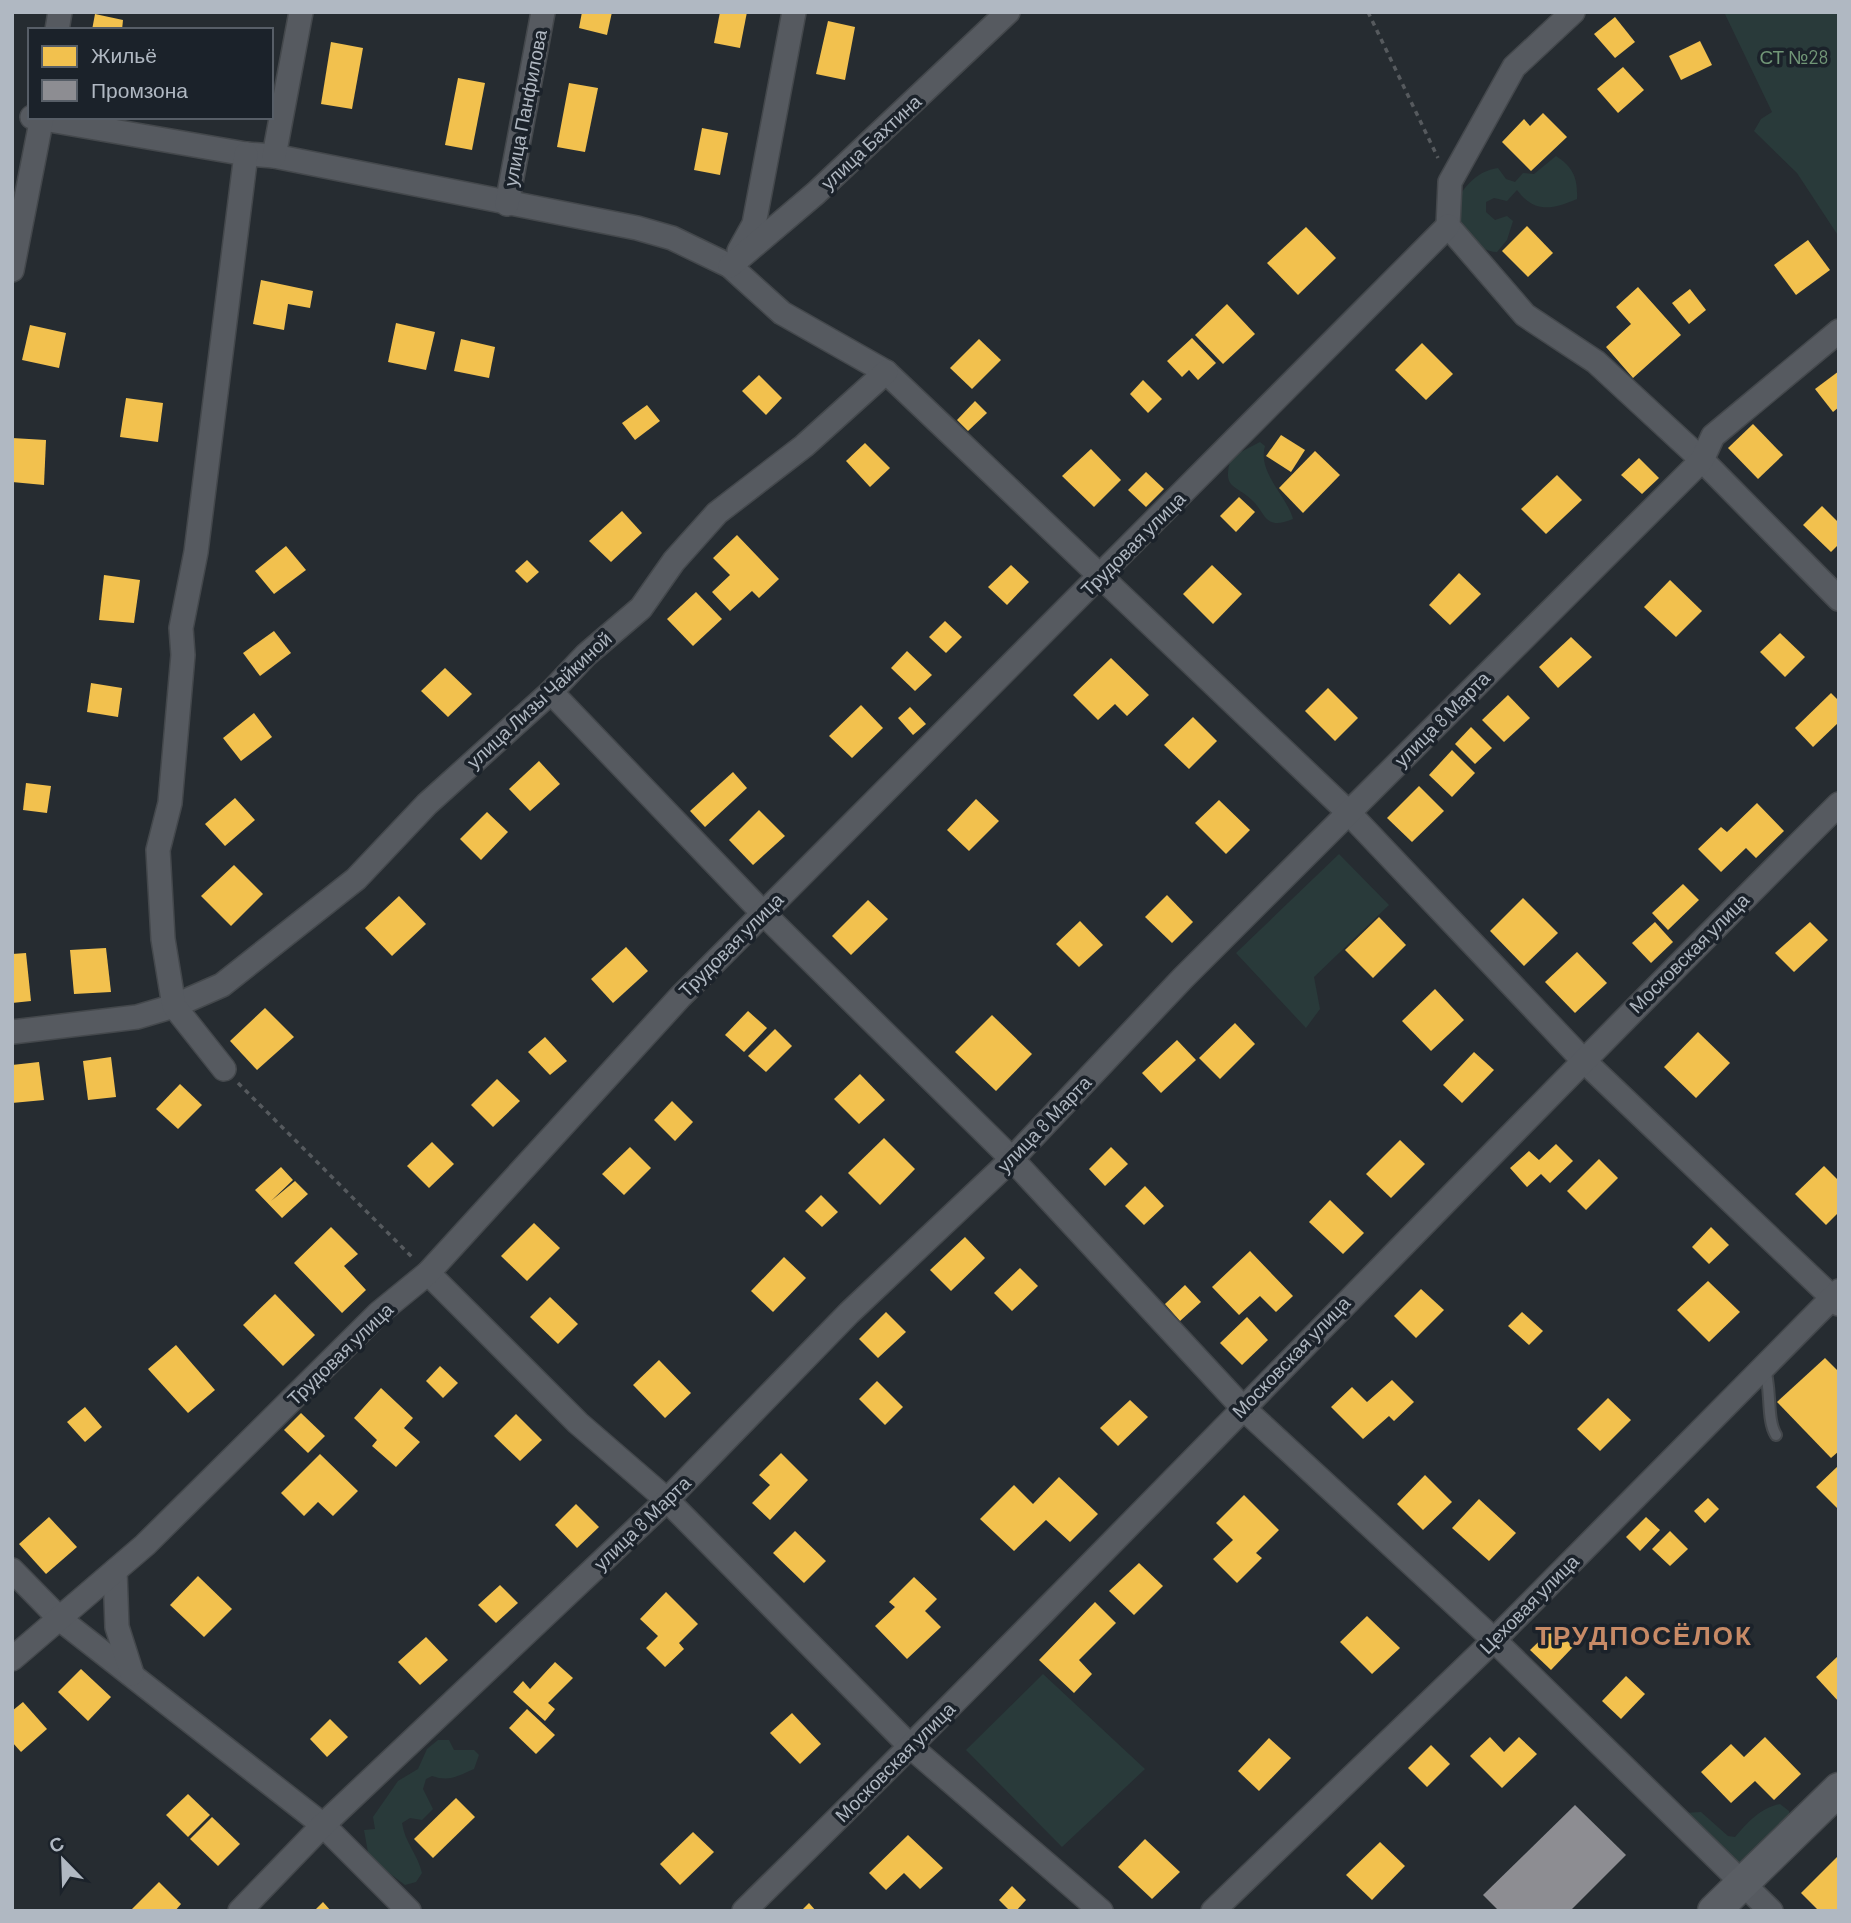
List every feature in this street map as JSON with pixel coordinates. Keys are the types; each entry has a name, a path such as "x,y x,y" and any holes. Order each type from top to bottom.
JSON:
{"street":[{"path":"274,156 301,12"},
{"name":"улица Панфилова","path":"507,204 543,12"},
{"path":"730,266 754,224 794,12"},
{"name":"улица Бахтина","path":"730,266 816,193 1008,12"},
{"path":"1573,12 1514,67 1450,182 1448,226 1525,315 1596,362 1702,460 1839,599"},
{"path":"12,271 36,119"},
{"path":"42,119 246,154 274,156 660,235 730,266 782,313 886,372 1349,812 1582,1059 1837,1297"},
{"path":"224,1069 174,1006 163,939 158,850 170,803 183,655 181,628 196,552 246,154"},
{"name":"Трудовая улица","path":"12,1659 116,1571 379,1313 428,1273 612,1069 763,913 1448,226"},
{"name":"улица 8 Марта","path":"240,1911 323,1825 667,1500 849,1313 1012,1159 1183,978 1702,460 1713,436 1839,331"},
{"name":"улица Лизы Чайкиной","path":"12,1032 94,1024 174,1006 222,985 356,879 427,804 551,692 586,655 641,608 674,561 717,513 804,446 886,372"},
{"path":"551,692 763,913 1012,1159 1242,1407 1494,1640 1771,1911"},
{"name":"Московская улица","path":"744,1911 911,1747 1582,1059 1839,804"},
{"path":"428,1273 578,1423 667,1500 911,1747 1101,1911"},
{"name":"Цеховая улица","path":"1213,1911 1494,1640 1764,1366 1837,1297"},
{"path":"12,1570 61,1620 323,1825 409,1911"},
{"path":"116,1571 117,1627 132,1676"},
{"path":"1714,1911 1839,1789"}],"lane":[{"path":"1764,1366 1771,1383 1772,1427 1776,1435"}],"path":[{"path":"1368,12 1450,182"},
{"path":"224,1069 428,1273"}],"green space":[{"name":"СТ №28","path":"1724,12 1839,12 1839,237 1797,173 1754,131 1761,119 1772,112"},
{"path":"1556,156 1567,164 1573,174 1577,185 1577,199 1545,207 1531,203 1517,190 1507,201 1494,198 1486,202 1486,212 1495,220 1507,216 1513,221 1507,240 1497,252 1489,251 1476,243 1453,209 1470,182 1483,173 1498,168 1506,179 1515,182 1523,173 1534,174"},
{"path":"1260,442 1265,446 1265,465 1293,519 1271,522 1253,501 1229,481 1231,457"},
{"path":"1339,854 1389,905 1314,977 1320,1009 1306,1028 1236,953"},
{"path":"1043,1674 1145,1769 1062,1847 966,1750"},
{"path":"438,1740 449,1740 454,1750 474,1750 479,1755 474,1769 453,1777 432,1776 426,1779 423,1789 433,1809 422,1820 410,1818 402,1823 422,1873 416,1882 405,1885 369,1858 364,1830 375,1829 373,1817 398,1781 418,1769 427,1749"},
{"path":"1780,1804 1789,1811 1791,1824 1745,1866 1735,1866 1684,1813 1701,1812 1728,1836 1735,1837 1760,1812"}],"building: Жильё":[{"path":"582,12 612,12 607,35 579,28"},
{"path":"720,12 747,12 740,48 714,43"},
{"path":"95,14 123,20 122,28 92,28"},
{"path":"1615,17 1635,42 1615,58 1594,34"},
{"path":"828,21 855,27 845,80 816,74"},
{"path":"1700,41 1712,65 1681,80 1669,56"},
{"path":"331,42 363,48 352,109 321,104"},
{"path":"1623,67 1644,90 1618,113 1597,89"},
{"path":"458,78 485,83 472,150 445,145"},
{"path":"569,83 598,88 585,152 557,147"},
{"path":"1543,113 1567,137 1531,171 1502,142 1524,119 1530,126"},
{"path":"702,128 728,133 720,175 694,170"},
{"path":"1527,226 1553,253 1528,277 1502,251"},
{"path":"1306,227 1336,258 1298,295 1267,263"},
{"path":"1808,240 1830,270 1796,295 1774,265"},
{"path":"261,280 313,291 310,308 288,304 284,330 253,324"},
{"path":"1638,287 1681,335 1633,378 1606,347 1631,324 1616,307"},
{"path":"1690,289 1706,310 1689,324 1672,303"},
{"path":"1227,304 1255,334 1223,364 1195,335"},
{"path":"396,323 435,332 426,370 388,362"},
{"path":"30,325 66,333 59,368 22,360"},
{"path":"1192,338 1216,363 1198,380 1189,370 1182,377 1167,361"},
{"path":"461,339 495,347 489,378 454,371"},
{"path":"979,339 1001,360 972,389 950,368"},
{"path":"1422,343 1453,374 1426,400 1395,370"},
{"path":"1839,371 1839,407 1833,412 1815,389"},
{"path":"759,375 782,398 766,415 742,391"},
{"path":"1143,380 1162,399 1148,413 1130,394"},
{"path":"126,398 163,403 158,442 120,437"},
{"path":"975,401 987,413 968,431 957,420"},
{"path":"647,405 660,421 635,440 622,423"},
{"path":"1753,424 1783,455 1758,479 1728,448"},
{"path":"1281,435 1305,450 1291,472 1266,456"},
{"path":"12,438 46,440 44,485 12,482"},
{"path":"865,443 890,468 870,487 846,461"},
{"path":"1091,449 1121,480 1094,507 1062,476"},
{"path":"1315,451 1340,475 1303,513 1279,488"},
{"path":"1639,458 1659,478 1642,494 1621,475"},
{"path":"1146,472 1164,489 1146,507 1128,490"},
{"path":"1557,475 1582,500 1546,534 1521,509"},
{"path":"1239,497 1255,512 1236,532 1220,516"},
{"path":"1822,506 1839,523 1839,544 1831,552 1803,525"},
{"path":"622,511 642,533 611,562 589,541"},
{"path":"737,535 779,579 759,598 752,591 730,611 712,592 730,575 713,558"},
{"path":"286,546 306,570 274,594 255,571"},
{"path":"527,560 539,572 527,583 515,571"},
{"path":"1011,565 1029,582 1007,605 988,587"},
{"path":"1212,565 1242,594 1213,624 1183,594"},
{"path":"1459,573 1481,594 1450,625 1429,605"},
{"path":"104,575 140,580 134,623 99,620"},
{"path":"1670,580 1702,611 1676,637 1644,607"},
{"path":"696,592 722,619 693,646 667,619"},
{"path":"945,621 962,637 946,653 929,637"},
{"path":"274,631 291,653 260,676 243,653"},
{"path":"1780,633 1805,657 1785,677 1760,652"},
{"path":"1571,637 1592,657 1558,688 1539,667"},
{"path":"907,651 932,675 915,691 891,668"},
{"path":"1111,658 1149,695 1127,716 1115,704 1098,720 1073,695"},
{"path":"445,668 472,694 448,717 421,691"},
{"path":"91,683 122,688 118,717 87,712"},
{"path":"1328,688 1358,718 1335,741 1305,711"},
{"path":"1831,693 1839,701 1839,722 1813,747 1795,728"},
{"path":"1508,695 1530,718 1504,742 1482,720"},
{"path":"861,705 883,728 852,758 829,736"},
{"path":"910,707 926,724 913,735 898,718"},
{"path":"254,713 272,737 241,761 223,738"},
{"path":"1193,717 1217,741 1189,769 1164,745"},
{"path":"1471,727 1492,748 1475,764 1455,744"},
{"path":"1452,750 1475,773 1452,797 1429,775"},
{"path":"539,761 560,784 530,811 509,789"},
{"path":"733,772 747,788 705,827 690,811"},
{"path":"26,783 51,786 47,813 23,810"},
{"path":"1419,786 1444,811 1412,842 1387,818"},
{"path":"235,798 255,820 225,846 205,824"},
{"path":"976,799 999,821 969,851 947,830"},
{"path":"1219,800 1250,830 1226,854 1195,823"},
{"path":"1757,803 1784,831 1756,858 1746,848 1721,872 1698,849 1721,827 1727,832"},
{"path":"759,810 785,836 753,865 729,840"},
{"path":"487,812 508,832 481,860 460,839"},
{"path":"234,865 263,894 231,926 201,896"},
{"path":"1683,884 1699,900 1668,930 1652,913"},
{"path":"1167,895 1193,922 1172,943 1145,917"},
{"path":"399,896 426,924 392,956 365,928"},
{"path":"1523,898 1558,933 1524,966 1490,931"},
{"path":"868,900 888,919 851,955 832,936"},
{"path":"1379,917 1406,945 1373,978 1345,950"},
{"path":"1080,921 1103,945 1079,967 1056,944"},
{"path":"1655,922 1673,942 1651,963 1632,943"},
{"path":"1810,922 1828,940 1794,972 1775,953"},
{"path":"626,947 648,971 613,1003 591,979"},
{"path":"106,948 111,992 74,994 70,950"},
{"path":"1577,952 1607,983 1575,1013 1545,982"},
{"path":"26,953 31,1001 12,1003 12,954"},
{"path":"1435,989 1464,1020 1431,1051 1402,1021"},
{"path":"265,1008 294,1037 257,1070 230,1041"},
{"path":"748,1011 767,1028 744,1052 725,1035"},
{"path":"992,1015 1032,1054 996,1091 955,1052"},
{"path":"1235,1023 1255,1044 1220,1079 1199,1058"},
{"path":"775,1029 792,1046 766,1072 748,1056"},
{"path":"1698,1032 1730,1063 1696,1098 1664,1067"},
{"path":"545,1037 567,1061 550,1075 528,1052"},
{"path":"1177,1040 1196,1060 1161,1093 1142,1073"},
{"path":"1474,1052 1494,1070 1462,1103 1443,1085"},
{"path":"111,1057 116,1097 88,1100 83,1061"},
{"path":"39,1062 44,1100 12,1103 12,1065"},
{"path":"860,1074 885,1100 859,1124 834,1099"},
{"path":"497,1079 520,1101 493,1127 471,1105"},
{"path":"180,1084 202,1105 178,1129 156,1109"},
{"path":"672,1101 693,1122 675,1141 654,1120"},
{"path":"884,1138 915,1169 880,1205 848,1173"},
{"path":"1400,1140 1425,1164 1391,1198 1366,1174"},
{"path":"432,1142 454,1164 429,1188 407,1166"},
{"path":"1556,1144 1573,1161 1550,1183 1541,1174 1527,1187 1510,1168 1529,1151 1539,1160"},
{"path":"630,1147 651,1168 624,1195 602,1174"},
{"path":"1111,1147 1128,1164 1105,1186 1089,1169"},
{"path":"1599,1159 1618,1178 1586,1210 1567,1191"},
{"path":"1824,1166 1839,1181 1839,1212 1826,1225 1795,1194"},
{"path":"281,1167 293,1180 271,1201 295,1181 308,1194 282,1218 255,1190"},
{"path":"1145,1186 1164,1206 1144,1225 1125,1206"},
{"path":"821,1195 838,1212 822,1227 805,1211"},
{"path":"1330,1200 1364,1233 1343,1254 1309,1222"},
{"path":"534,1223 560,1248 527,1281 501,1256"},
{"path":"331,1227 358,1254 344,1266 366,1290 342,1313 294,1263"},
{"path":"1711,1227 1729,1245 1709,1264 1692,1247"},
{"path":"965,1237 985,1258 951,1291 930,1270"},
{"path":"1250,1251 1293,1296 1276,1312 1260,1296 1239,1315 1212,1287"},
{"path":"784,1257 806,1278 773,1312 751,1291"},
{"path":"1020,1268 1038,1286 1012,1311 994,1293"},
{"path":"1708,1281 1740,1312 1709,1342 1677,1310"},
{"path":"1185,1285 1201,1302 1180,1321 1165,1304"},
{"path":"1421,1289 1444,1310 1416,1338 1394,1316"},
{"path":"275,1294 315,1335 283,1366 243,1325"},
{"path":"550,1297 578,1324 558,1344 530,1317"},
{"path":"886,1312 906,1332 878,1358 859,1339"},
{"path":"1522,1312 1543,1331 1529,1345 1508,1326"},
{"path":"1247,1317 1268,1340 1242,1365 1220,1343"},
{"path":"176,1345 215,1390 188,1413 148,1369"},
{"path":"1825,1358 1839,1372 1839,1451 1831,1458 1777,1402"},
{"path":"659,1360 691,1393 665,1418 633,1385"},
{"path":"440,1366 458,1383 443,1398 426,1381"},
{"path":"1392,1380 1414,1402 1394,1421 1389,1416 1363,1439 1331,1407 1352,1387 1367,1402"},
{"path":"877,1381 903,1407 885,1425 859,1399"},
{"path":"381,1388 413,1418 404,1428 420,1442 396,1467 372,1446 377,1440 354,1418"},
{"path":"1608,1398 1631,1420 1600,1451 1577,1429"},
{"path":"1130,1400 1148,1417 1118,1446 1100,1428"},
{"path":"85,1407 102,1427 85,1442 67,1422"},
{"path":"301,1413 325,1436 308,1453 284,1430"},
{"path":"516,1414 542,1440 520,1461 494,1436"},
{"path":"781,1453 808,1480 770,1520 752,1503 770,1485 759,1475"},
{"path":"320,1454 358,1491 333,1516 318,1502 304,1516 281,1493"},
{"path":"1839,1465 1839,1510 1816,1487"},
{"path":"1425,1475 1452,1502 1423,1530 1397,1504"},
{"path":"1059,1477 1098,1514 1070,1542 1046,1520 1014,1551 980,1519 1014,1485 1033,1504"},
{"path":"1244,1495 1279,1530 1256,1553 1262,1558 1237,1583 1213,1559 1233,1540 1216,1523"},
{"path":"1708,1498 1719,1509 1705,1523 1694,1511"},
{"path":"1479,1499 1516,1533 1489,1561 1452,1528"},
{"path":"576,1504 599,1527 577,1548 555,1525"},
{"path":"49,1517 77,1547 46,1574 19,1544"},
{"path":"1646,1517 1660,1530 1640,1551 1626,1537"},
{"path":"795,1531 826,1561 804,1583 773,1553"},
{"path":"1670,1531 1688,1549 1670,1566 1652,1549"},
{"path":"1139,1563 1163,1586 1134,1615 1109,1591"},
{"path":"198,1576 232,1609 204,1637 170,1605"},
{"path":"914,1577 937,1599 925,1611 941,1627 907,1659 875,1626 895,1607 889,1602"},
{"path":"500,1585 518,1603 496,1623 478,1605"},
{"path":"666,1592 698,1624 679,1643 684,1649 665,1667 646,1648 658,1636 640,1619"},
{"path":"1095,1602 1116,1623 1079,1660 1092,1674 1074,1693 1039,1660"},
{"path":"1367,1616 1400,1648 1372,1674 1340,1642"},
{"path":"1554,1627 1573,1647 1551,1670 1530,1650"},
{"path":"426,1637 448,1660 420,1685 398,1662"},
{"path":"1839,1655 1839,1702 1816,1677"},
{"path":"555,1662 573,1678 548,1703 555,1709 545,1721 513,1692 523,1681 530,1689"},
{"path":"81,1669 111,1697 88,1721 58,1692"},
{"path":"1626,1676 1645,1694 1621,1719 1602,1701"},
{"path":"23,1702 47,1729 21,1752 12,1742 12,1711"},
{"path":"527,1709 555,1735 536,1754 509,1728"},
{"path":"792,1713 821,1744 800,1764 770,1733"},
{"path":"330,1719 348,1737 327,1757 310,1739"},
{"path":"1490,1737 1504,1752 1519,1737 1537,1754 1502,1788 1470,1756"},
{"path":"1765,1737 1801,1774 1774,1800 1755,1781 1731,1803 1701,1772 1731,1744 1744,1757"},
{"path":"1269,1738 1291,1758 1259,1791 1238,1771"},
{"path":"1431,1745 1450,1764 1427,1787 1408,1768"},
{"path":"188,1794 210,1815 188,1837 166,1815"},
{"path":"456,1798 475,1817 433,1858 414,1839"},
{"path":"212,1817 240,1844 218,1866 190,1839"},
{"path":"693,1832 714,1852 680,1885 660,1864"},
{"path":"908,1835 943,1868 920,1889 904,1873 886,1890 869,1873"},
{"path":"1145,1839 1180,1872 1152,1899 1118,1867"},
{"path":"1380,1842 1405,1866 1372,1900 1346,1875"},
{"path":"1839,1855 1839,1911 1819,1911 1801,1893"},
{"path":"159,1882 181,1904 175,1911 134,1911 132,1909"},
{"path":"1012,1886 1026,1900 1016,1911 1010,1911 999,1900"},
{"path":"323,1902 331,1911 314,1911"},
{"path":"809,1903 816,1911 801,1911"}],"building: Промзона":[{"path":"1575,1805 1626,1855 1570,1911 1499,1911 1483,1895"}],"district":[{"name":"ТРУДПОСЁЛОК","path":"1644,1636"}]}
